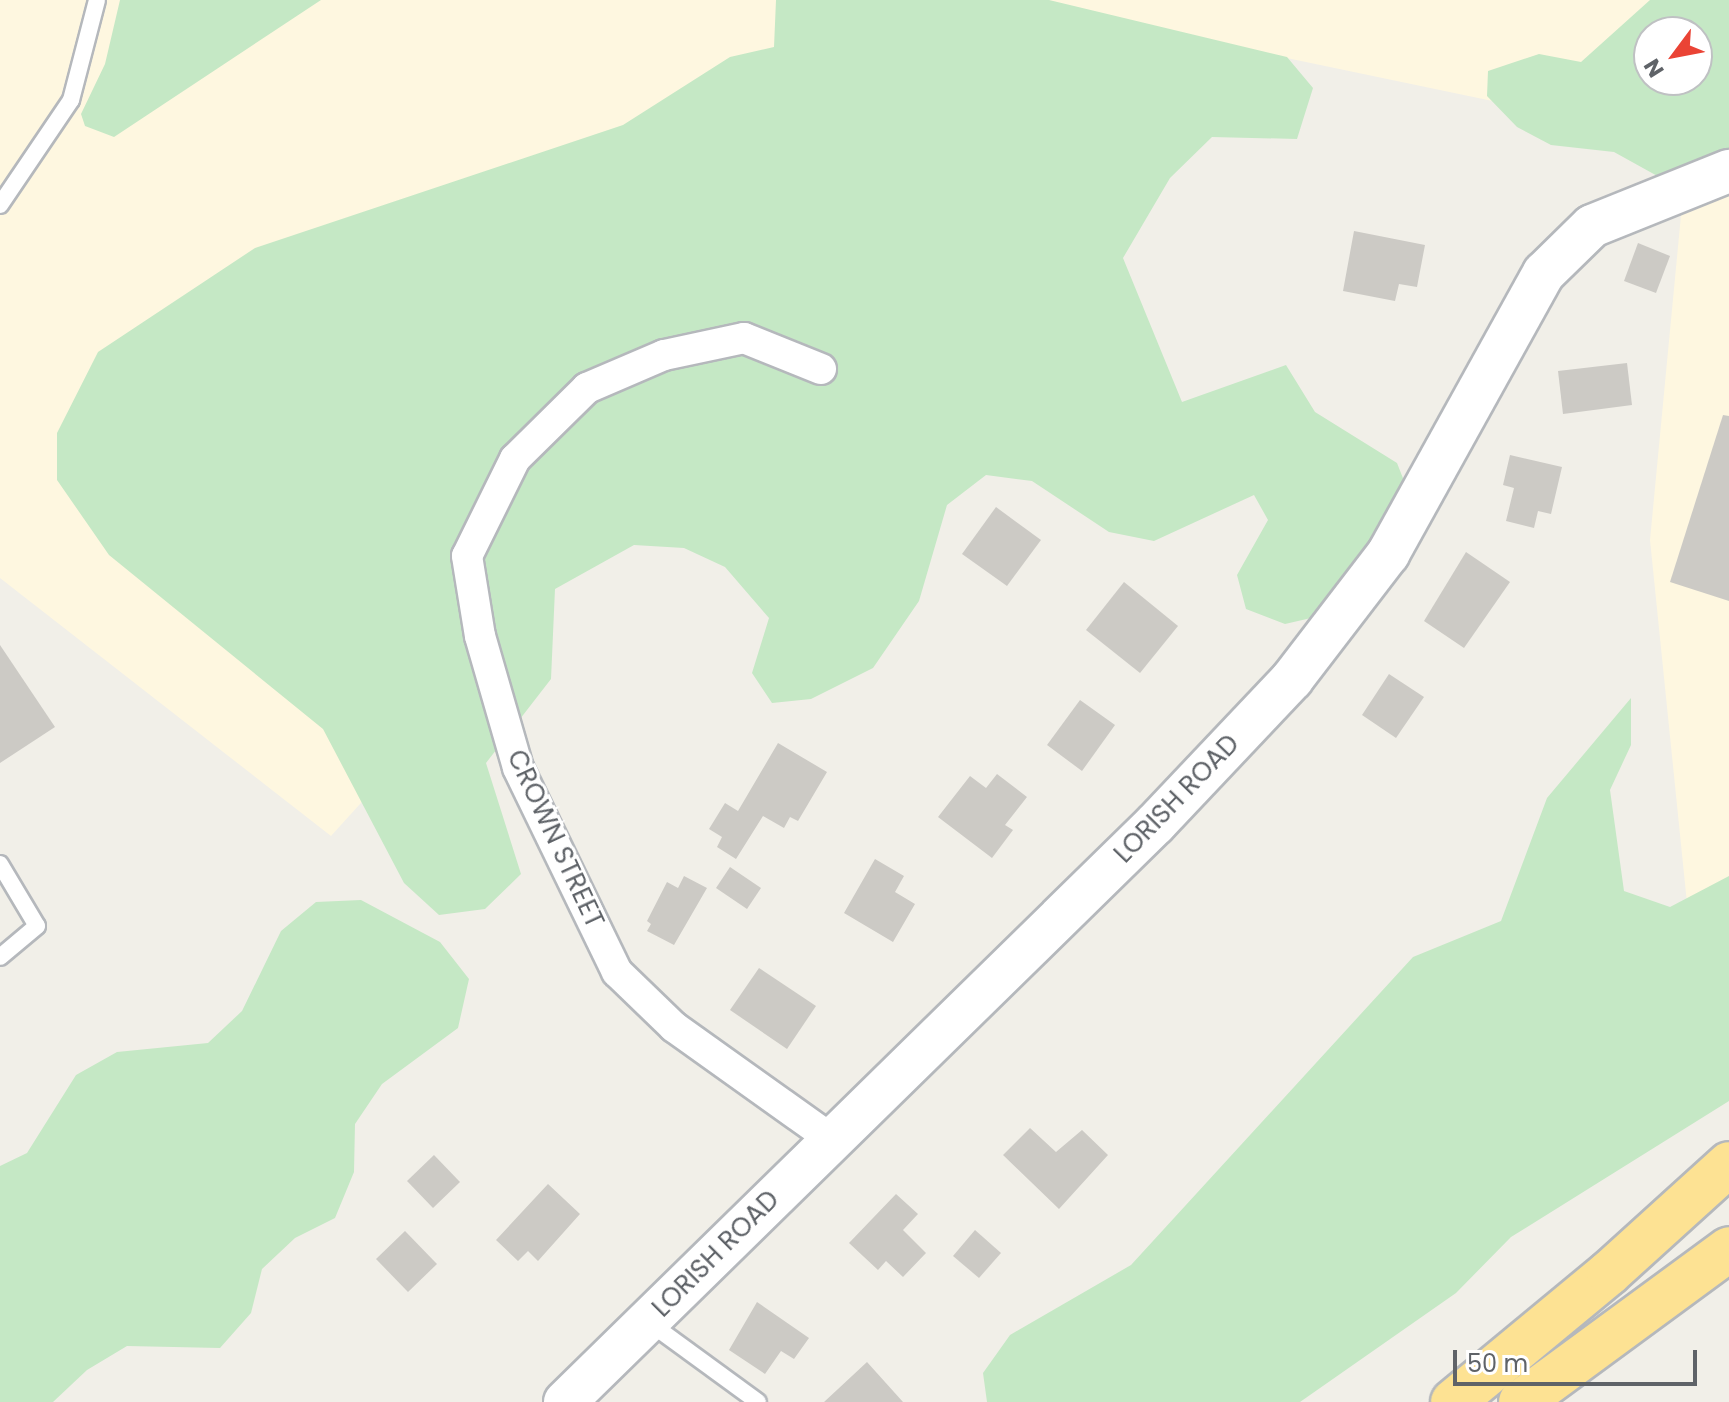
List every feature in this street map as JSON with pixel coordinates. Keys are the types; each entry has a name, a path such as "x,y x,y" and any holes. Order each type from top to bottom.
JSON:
{"highway":[{"path":"1453,1402 1609,1273 1729,1164"},
{"path":"1521,1402 1729,1249"}],"street":[{"name":"LORISH ROAD","path":"565,1402 1156,823 1292,679 1388,554 1544,273 1592,226 1729,171"},
{"name":"CROWN STREET","path":"821,369 744,338 664,355 587,388 515,459 467,556 480,636 518,768 617,972 674,1027 831,1139"}],"lane":[{"path":"0,205 71,100 97,0"},
{"path":"0,864 37,926 0,957"},
{"path":"647,1321 758,1402"}],"shaded area":[{"path":"0,0 1729,0 1729,1006 1700,1031 1650,540 1688,142 1076,14 331,836 0,578"}],"green space":[{"path":"120,0 321,0 114,137 85,126 81,114 105,64"},
{"path":"776,0 1049,0 1287,57 1313,88 1297,139 1212,137 1170,178 1123,258 1182,402 1286,365 1315,412 1397,463 1412,501 1337,612 1285,624 1246,609 1237,575 1268,520 1254,495 1154,541 1109,532 1032,481 986,475 947,505 919,601 873,668 811,699 772,703 752,673 769,618 725,567 684,548 634,545 555,589 551,679 486,763 521,874 485,909 439,915 404,883 323,729 109,555 57,480 57,433 98,352 255,248 623,125 730,57 774,47"},
{"path":"1650,0 1729,0 1729,168 1679,188 1614,152 1551,145 1517,127 1487,96 1488,71 1539,54 1581,62"},
{"path":"1631,698 1631,745 1610,790 1624,891 1670,907 1729,876 1729,1101 1511,1237 1456,1293 1300,1402 987,1402 983,1373 1010,1335 1131,1265 1413,957 1501,921 1547,798"},
{"path":"361,900 440,942 469,979 458,1028 382,1084 355,1124 354,1172 335,1218 295,1238 262,1269 251,1313 220,1348 127,1346 87,1370 53,1402 0,1402 0,1166 27,1153 76,1075 117,1052 208,1043 242,1011 281,931 316,902"}],"building":[{"path":"1354,231 1425,245 1417,287 1399,284 1395,301 1343,291"},
{"path":"1638,243 1670,256 1656,293 1624,281"},
{"path":"1627,363 1632,405 1563,414 1558,371"},
{"path":"1723,415 1729,416 1729,601 1670,582"},
{"path":"1510,455 1562,467 1551,514 1538,511 1534,528 1506,521 1514,488 1503,485"},
{"path":"996,507 1041,540 1007,586 962,554"},
{"path":"1466,552 1510,582 1464,648 1424,621"},
{"path":"1124,582 1178,626 1140,673 1086,630"},
{"path":"0,645 55,727 0,763"},
{"path":"1389,674 1424,697 1396,738 1362,715"},
{"path":"1080,700 1115,725 1082,771 1047,745"},
{"path":"778,743 827,772 798,821 790,817 784,828 763,816 736,859 717,847 722,837 709,829 725,803 738,811"},
{"path":"997,774 1027,797 1005,825 1013,830 992,858 938,817 970,776 986,788"},
{"path":"875,859 904,876 895,892 915,904 893,942 844,913"},
{"path":"730,867 761,888 747,909 716,888"},
{"path":"684,876 707,888 674,945 647,931 651,924 647,921 667,882 678,888"},
{"path":"759,968 816,1006 787,1049 730,1010"},
{"path":"1030,1128 1056,1152 1082,1130 1108,1155 1059,1209 1003,1155"},
{"path":"434,1155 460,1182 433,1208 407,1181"},
{"path":"548,1184 580,1214 538,1261 528,1251 518,1261 496,1240"},
{"path":"896,1194 918,1214 903,1230 926,1253 903,1277 886,1261 878,1270 849,1243"},
{"path":"975,1230 1001,1253 979,1278 953,1256"},
{"path":"405,1231 437,1264 408,1292 376,1259"},
{"path":"757,1302 809,1338 794,1359 781,1351 765,1374 729,1350"},
{"path":"867,1362 903,1402 824,1402 838,1389"}]}
